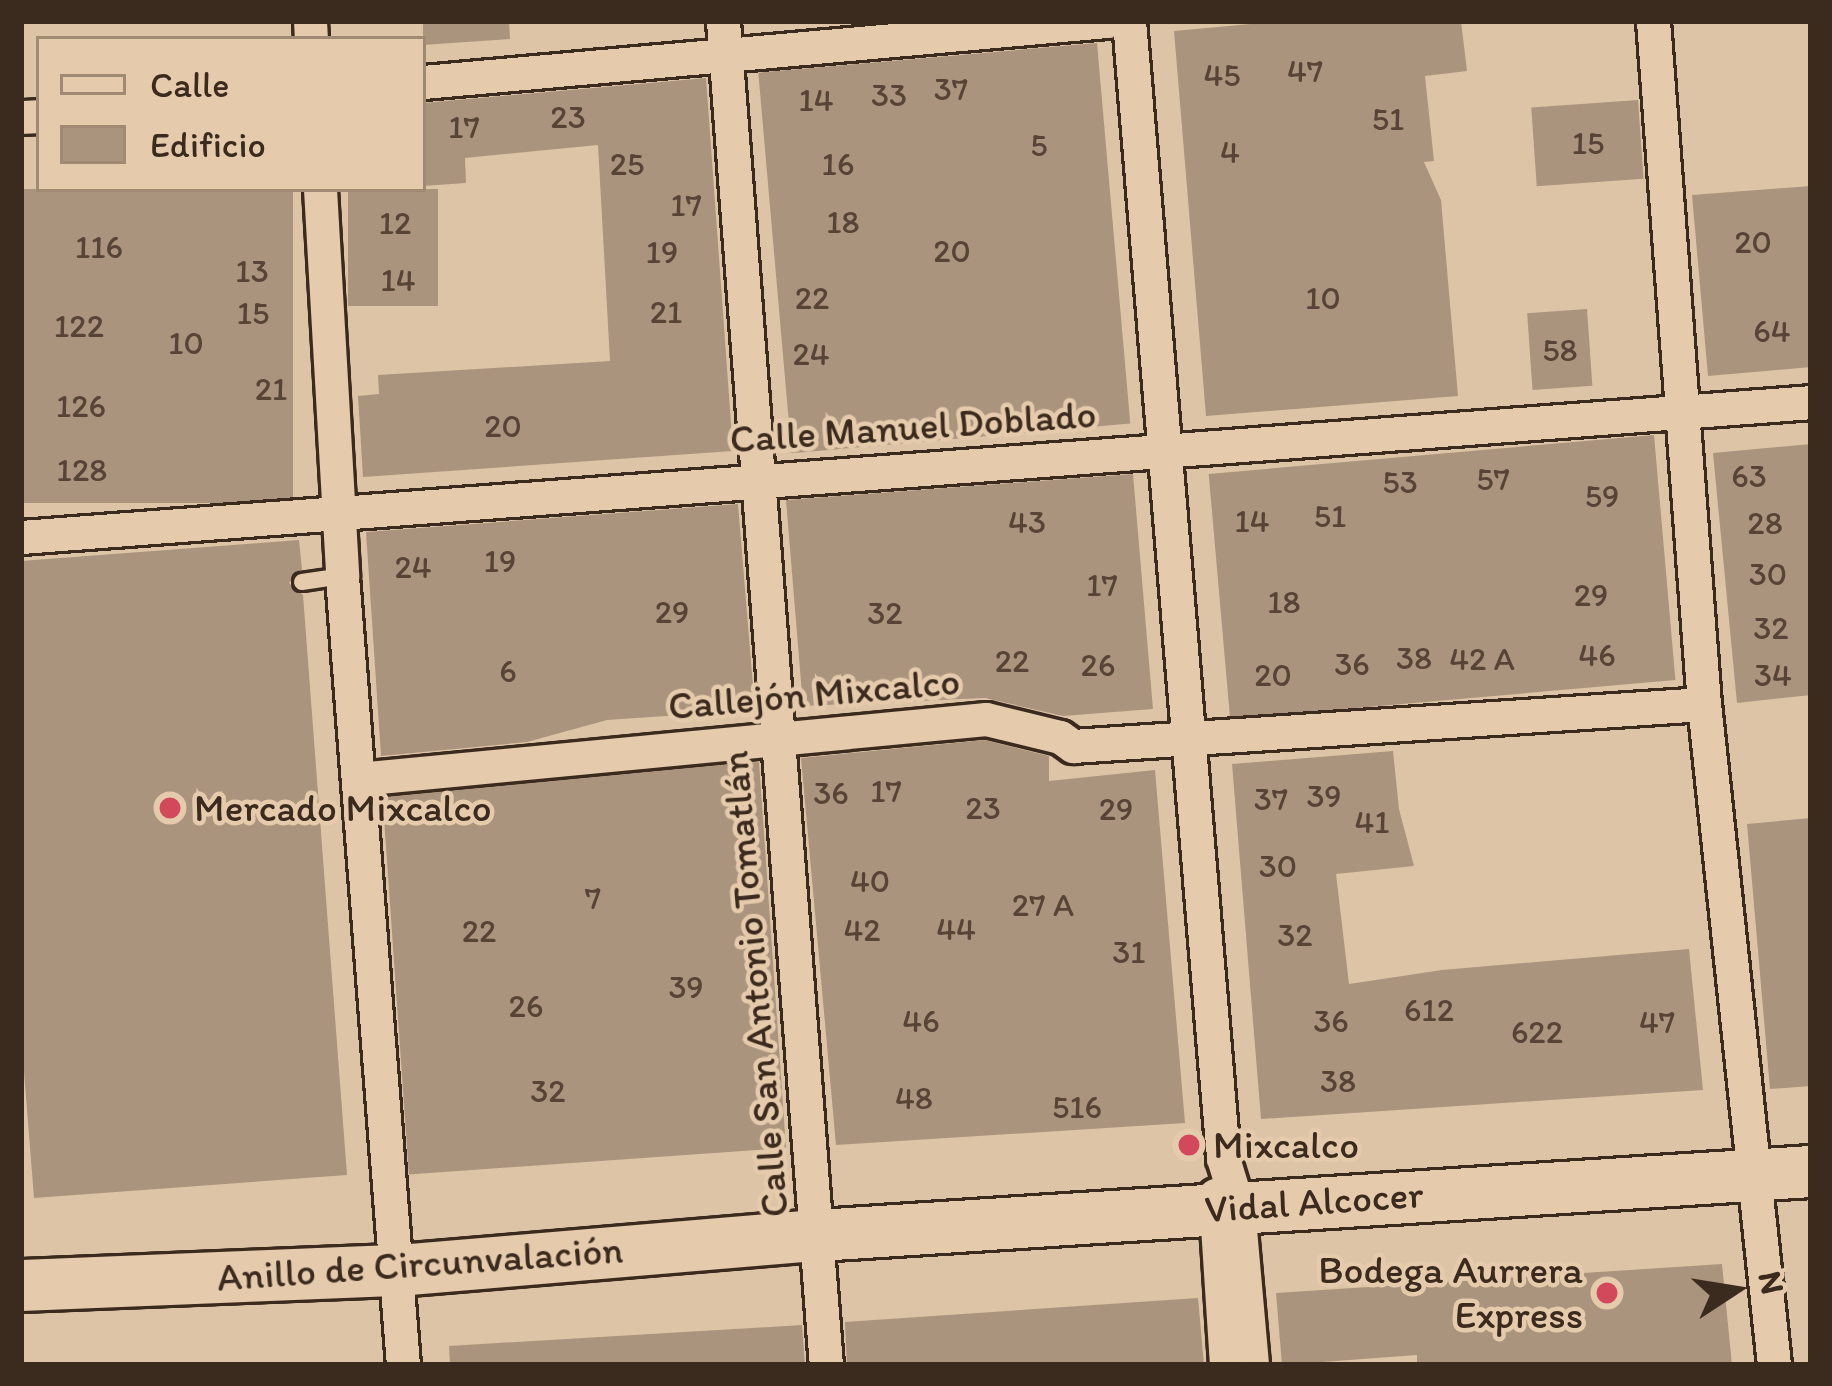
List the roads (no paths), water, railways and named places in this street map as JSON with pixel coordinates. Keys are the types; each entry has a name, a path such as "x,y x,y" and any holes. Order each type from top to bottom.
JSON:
{"main road":[{"name":"Vidal Alcocer","path":"818,1235 1811,1171"},
{"name":"Anillo de Circunvalación","path":"21,1285 398,1270 818,1235"}],"street":[{"path":"426,82 724,38 1107,21"},
{"path":"1129,21 1192,737 1223,1158 1226,1365"},
{"path":"1653,21 1704,704 1774,1365"},
{"name":"Calle San Antonio Tomatlán","path":"724,38 826,1365"},
{"path":"320,192 338,515 403,1365"},
{"name":"Calle Manuel Doblado","path":"21,537 1811,402"},
{"name":"Callejón Mixcalco","path":"358,779 986,719 1060,737 1073,746 1704,704"},
{"path":"1225,1208 1252,1365"}],"lane":[{"path":"302,582 343,576"}],"place":[{"name":"Mercado Mixcalco","path":"170,808"},
{"name":"Mixcalco","path":"1189,1145"},
{"name":"Bodega Aurrera Express","path":"1607,1293"}]}
